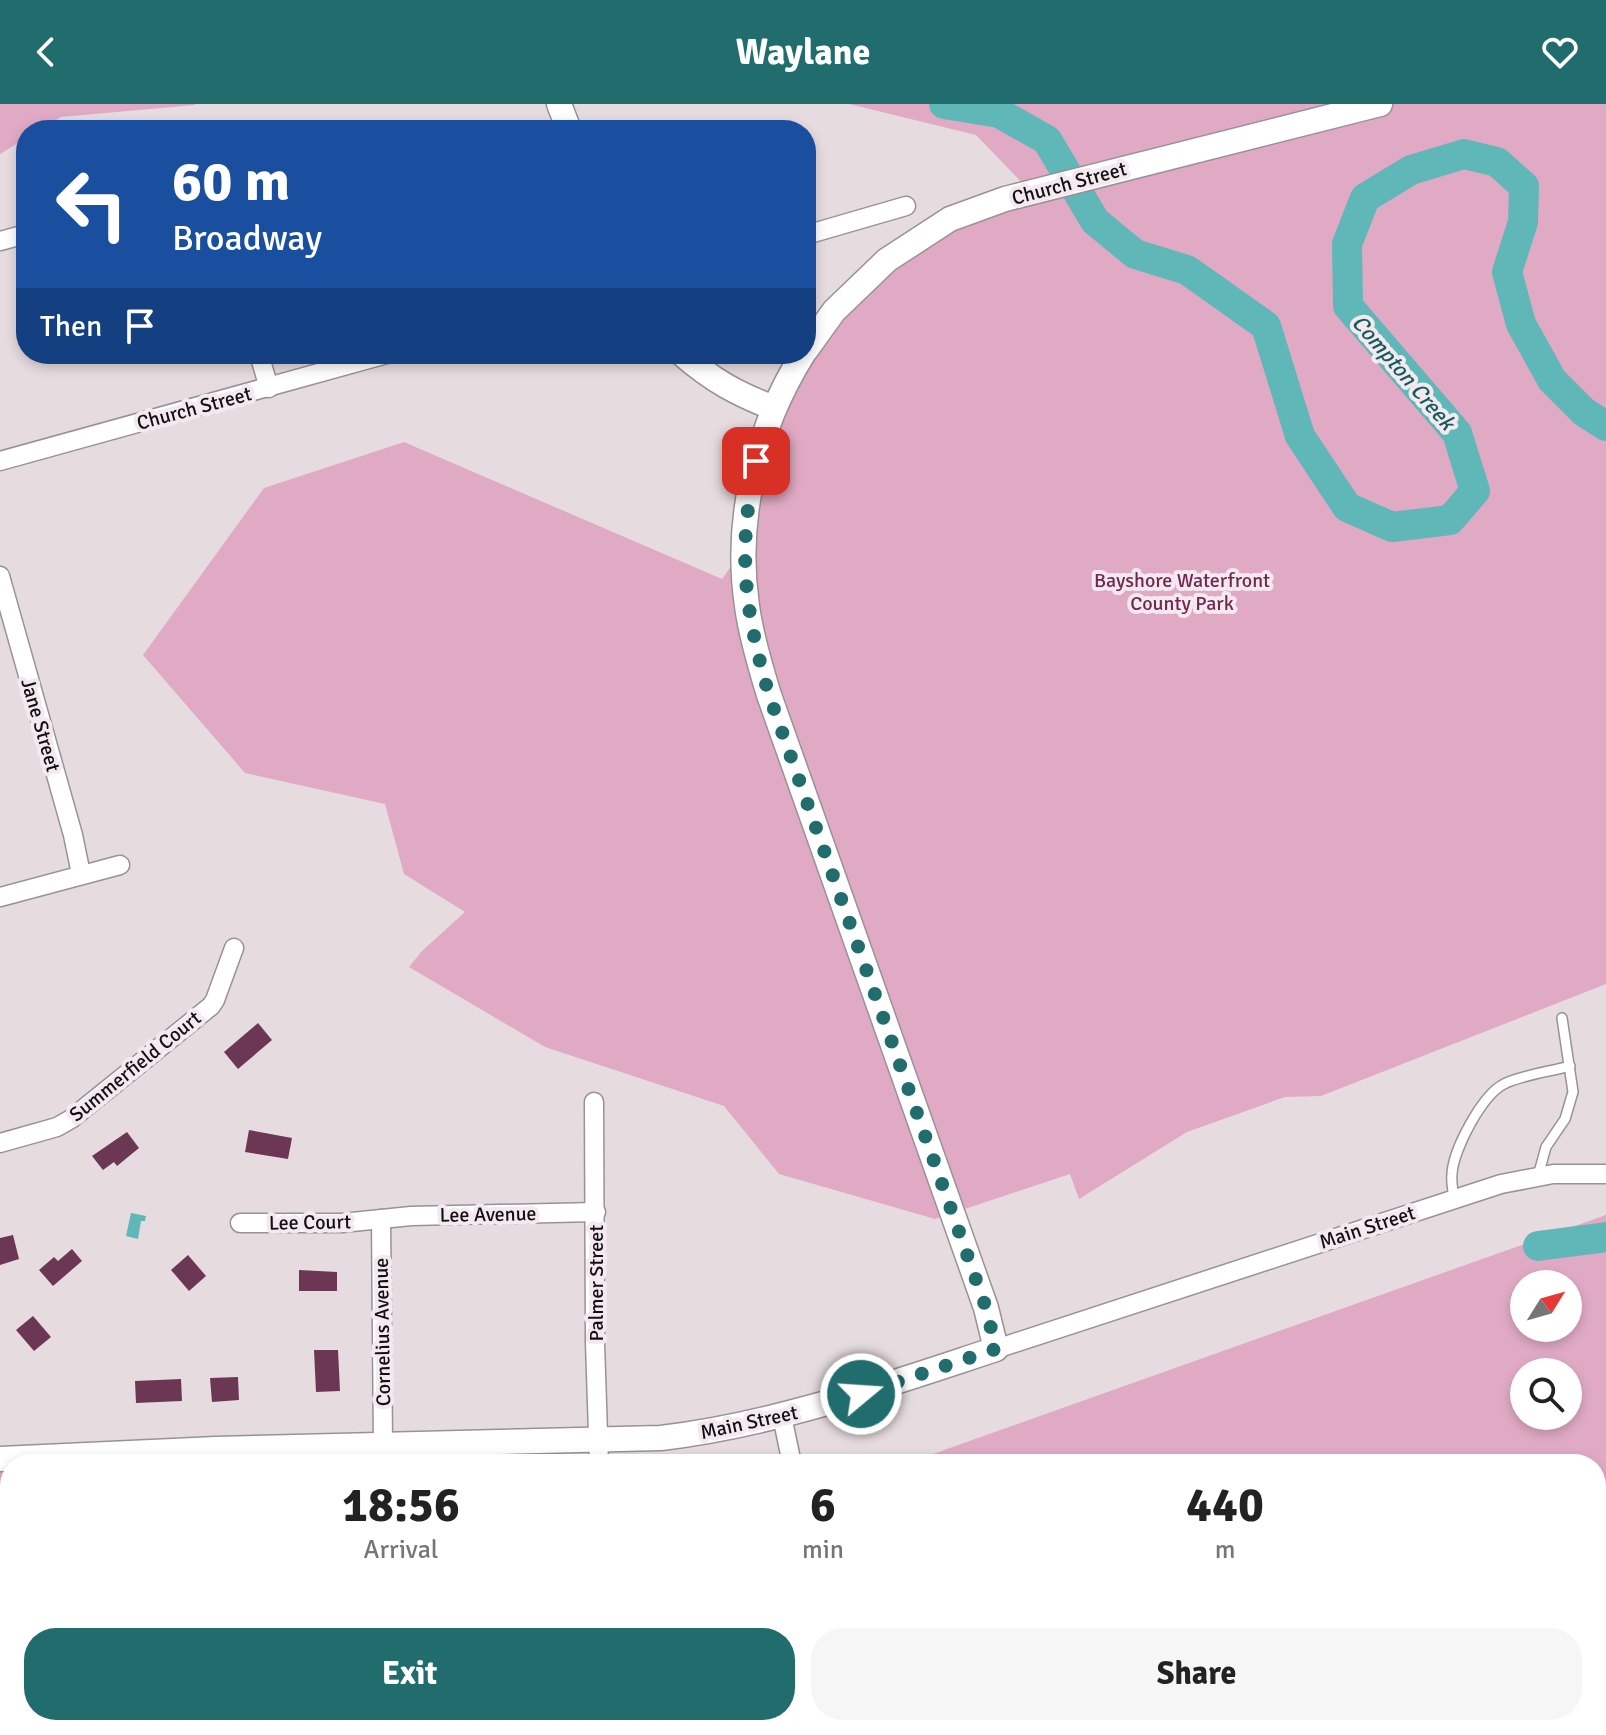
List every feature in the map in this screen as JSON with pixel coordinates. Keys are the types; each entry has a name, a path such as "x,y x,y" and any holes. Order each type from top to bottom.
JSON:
{"street":[{"name":"Church Street","path":"816,336 834,311 887,260 950,219 1005,199 1380,104"},
{"path":"816,232 906,206"},
{"path":"262,364 269,388"},
{"name":"Church Street","path":"0,461 352,364"},
{"path":"694,364 735,393 774,408"},
{"name":"Church Street","path":"798,364 774,408 756,461 745,529 747,604 756,649 779,725 986,1308 996,1349"},
{"name":"Jane Street","path":"0,576 73,835 81,874"},
{"path":"0,897 120,865"},
{"name":"Summerfield Court","path":"0,1143 57,1127 71,1119 190,1024 215,1000 234,948"},
{"name":"Palmer Street","path":"594,1102 595,1343 599,1452"},
{"name":"Main Street","path":"258,1454 383,1445 599,1452 706,1432 782,1416 1510,1181 1538,1176 1606,1174"},
{"name":"Lee Avenue","path":"381,1219 596,1212"},
{"name":"Lee Court","path":"240,1223 342,1223 381,1219"},
{"name":"Cornelius Avenue","path":"381,1219 383,1445"},
{"path":"782,1416 790,1454"}],"lane":[{"path":"1538,1176 1546,1147 1565,1119 1573,1092 1562,1018"},
{"path":"1454,1198 1452,1172 1457,1155 1475,1115 1489,1097 1504,1084 1570,1066"}],"green space":[{"path":"0,104 195,104 61,117 56,120 16,120 16,144 0,154"},
{"name":"Bayshore Waterfront County Park","path":"849,104 1606,104 1606,984 1321,1096 1285,1097 1187,1132 1079,1199 1070,1174 935,1219 779,1174 724,1106 545,1047 409,967 465,912 404,874 385,804 245,773 143,655 264,488 404,442 722,579 747,544 774,408 808,364 816,364 816,353 887,260 1031,192 976,135"},
{"path":"1606,1215 1606,1454 933,1454"}],"water":[{"path":"131,1213 146,1216 145,1221 141,1221 138,1239 126,1236"}],"building":[{"path":"258,1023 272,1040 238,1069 224,1052"},
{"path":"249,1130 292,1138 288,1159 245,1152"},
{"path":"127,1132 139,1148 117,1166 114,1162 103,1170 92,1156"},
{"path":"13,1235 19,1259 0,1265 0,1238"},
{"path":"72,1249 82,1261 53,1286 39,1270 54,1257 58,1261"},
{"path":"188,1255 206,1276 189,1291 171,1270"},
{"path":"299,1270 337,1272 337,1291 299,1291"},
{"path":"33,1316 51,1337 34,1351 16,1330"},
{"path":"314,1350 338,1350 340,1391 316,1392"},
{"path":"238,1377 239,1400 212,1402 210,1378"},
{"path":"181,1379 182,1401 136,1403 135,1381"}],"waterway":[{"name":"Compton Creek","path":"944,104 999,113 1047,140 1095,221 1135,254 1187,270 1266,326 1300,436 1347,507 1392,527 1450,520 1475,491 1457,433 1348,306 1347,244 1365,198 1411,170 1464,154 1497,162 1524,186 1523,222 1507,272 1521,324 1552,380 1584,412 1606,426"},
{"path":"1538,1246 1606,1237"}],"route":[{"path":"756,461 748,500 744,559 747,604 756,649 769,695 986,1308 996,1349 861,1394"}]}
